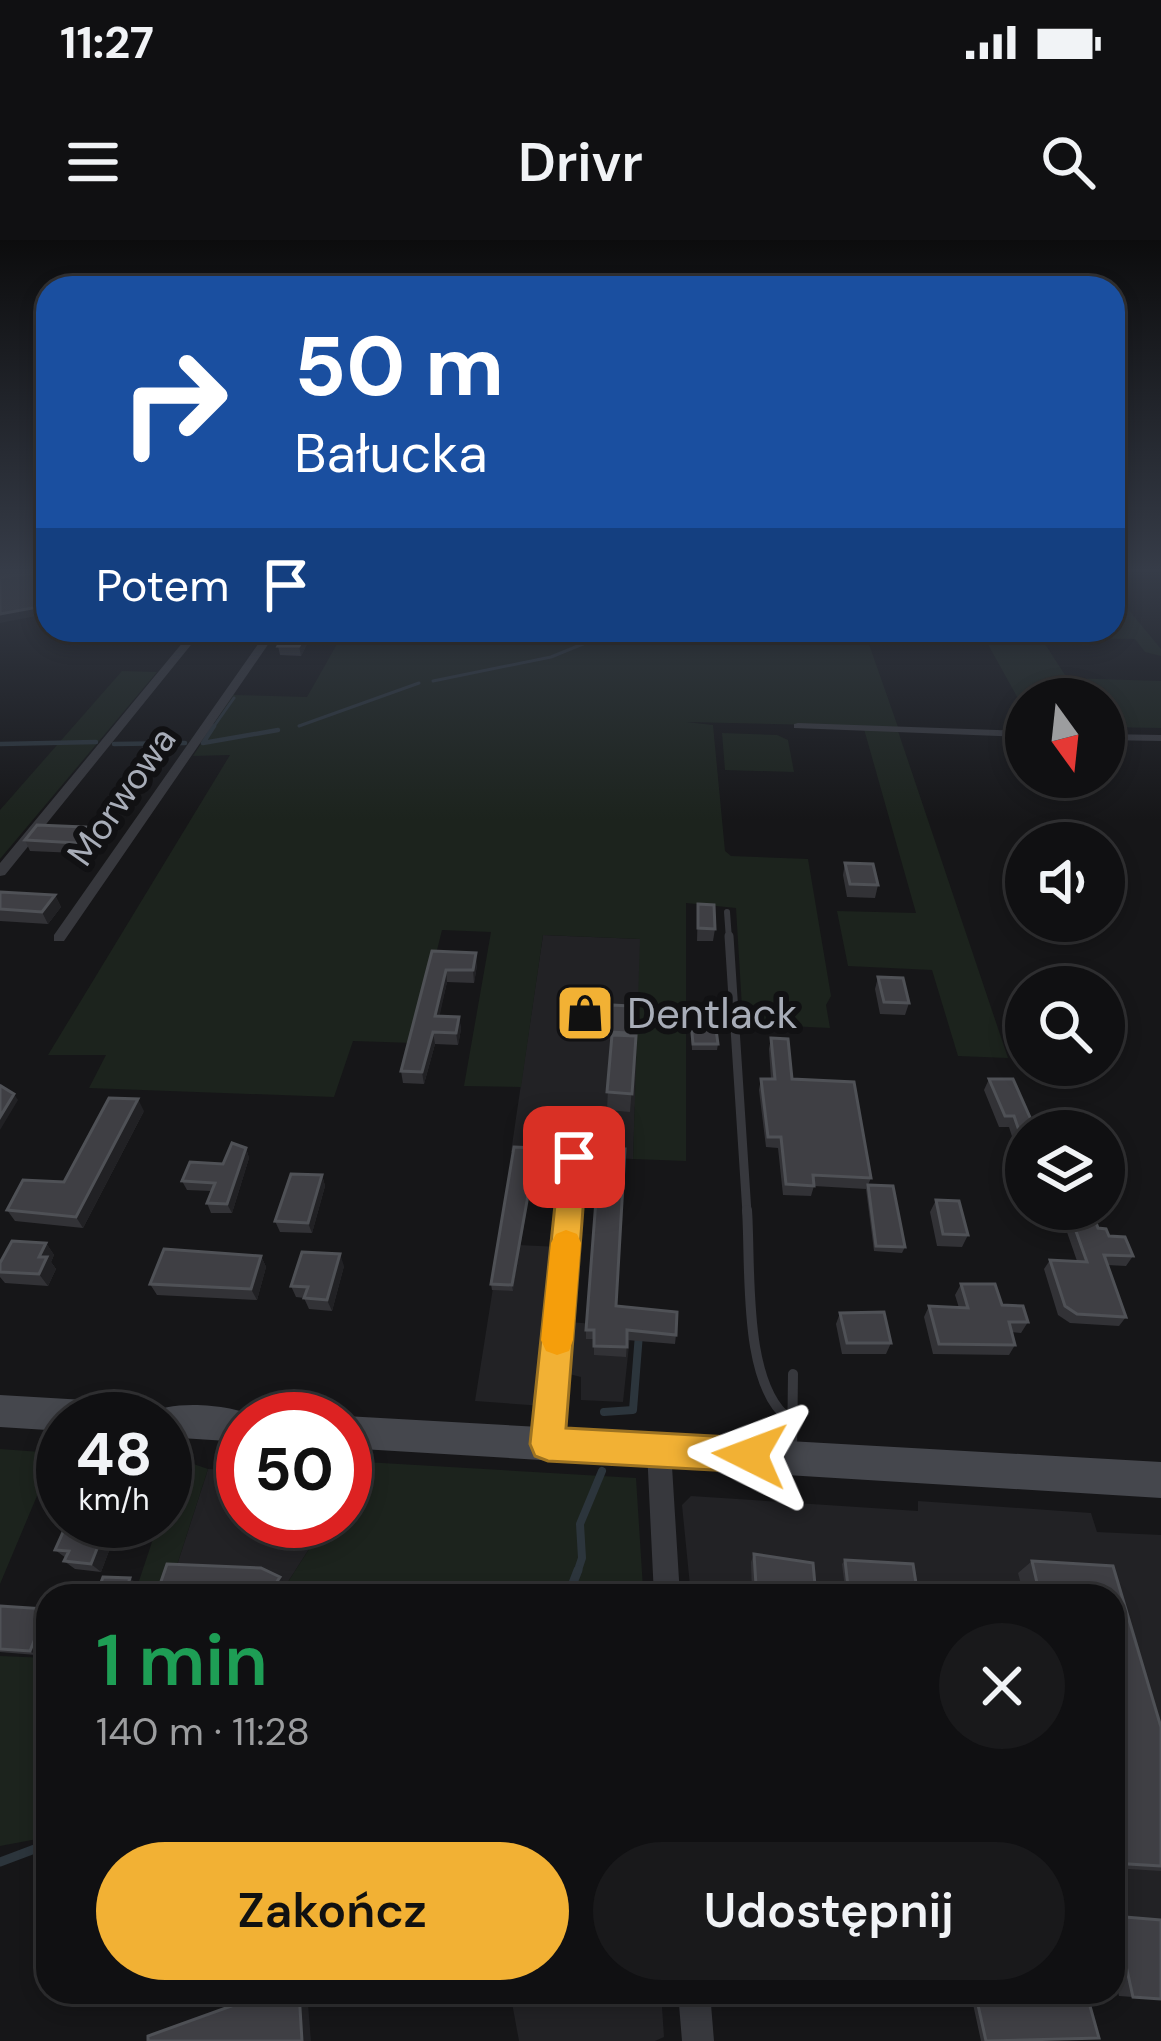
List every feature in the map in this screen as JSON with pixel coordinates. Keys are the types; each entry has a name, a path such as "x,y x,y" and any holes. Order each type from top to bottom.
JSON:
{"main road":[{"path":"0,1411 36,1413"},
{"path":"372,1434 1161,1480"}],"street":[{"path":"0,872 180,652"},
{"name":"Morwowa","path":"59,938 258,652"},
{"path":"799,726 1005,733"},
{"path":"1125,737 1161,738"},
{"path":"548,1444 574,1157"},
{"path":"659,1450 666,1584"},
{"path":"695,2004 698,2041"}],"lane":[{"path":"727,913 758,1372 773,1407 789,1419"},
{"path":"793,1373 789,1419 793,1458"}],"shaded area":[{"path":"332,652 872,652 898,727 686,722 713,725 725,851 731,856 808,859 831,996 826,1005 830,1028 743,1024 736,908 686,903 686,1161 633,1159 640,939 543,935 521,1087 464,1086 491,932 442,930 414,1043 353,1041 334,1097 89,1088 106,1055 48,1055 230,755 193,756 233,695 307,697"},
{"path":"992,652 1050,652 1067,678 1007,678"},
{"path":"122,671 157,672 0,859 0,810"},
{"path":"1125,680 1161,681 1161,728 1125,727"},
{"path":"864,729 898,731 1005,1058 958,1056 932,970 848,966 837,911 916,913"},
{"path":"722,733 777,735 788,740 794,772 725,770"},
{"name":"Dentlack","path":"543,935 641,939 633,1159 511,1152"},
{"path":"500,1244 560,1247 543,1406 475,1401"},
{"path":"570,1322 631,1327 623,1402 581,1400 581,1377 565,1373"},
{"path":"0,1449 36,1452 36,1498 0,1584"},
{"path":"372,1462 636,1478 643,1584 287,1584 310,1548 372,1548"},
{"path":"192,1463 208,1469 192,1519"},
{"path":"208,1469 216,1469 216,1548 310,1548 287,1584 171,1584 182,1548 192,1548 192,1519"},
{"path":"691,1496 918,1511 918,1501 1091,1513 1097,1532 1161,1535 1161,1923 1125,1920 1125,1584 690,1584 682,1505"},
{"path":"150,1548 182,1548 171,1584 138,1584"},
{"path":"0,1656 36,1658 36,1839 0,1846"},
{"path":"512,2004 662,2004 664,2037 655,2041 519,2041"}],"building":[{"path":"37,825 106,828 94,844 25,840"},
{"path":"845,863 873,864 878,885 850,884"},
{"path":"0,892 55,895 42,912 0,909"},
{"path":"698,904 714,905 715,929 698,928"},
{"path":"432,951 476,953 473,970 446,970 435,1016 459,1017 456,1033 433,1032 422,1072 401,1071"},
{"path":"878,977 903,978 909,1003 884,1002"},
{"path":"612,1005 629,1006 628,1033 610,1032"},
{"path":"691,1022 715,1022 718,1044 693,1044"},
{"path":"612,1035 636,1036 632,1094 607,1092"},
{"path":"771,1038 788,1039 792,1079 854,1082 871,1178 813,1175 814,1186 786,1184 781,1137 768,1137 761,1079 775,1079"},
{"path":"989,1079 1005,1079 1005,1086 1016,1086 1027,1110 1005,1110 1005,1116"},
{"path":"0,1088 14,1094 0,1117"},
{"path":"109,1098 138,1099 76,1217 7,1210 23,1180 64,1182"},
{"path":"232,1143 246,1148 227,1204 207,1203 215,1183 182,1181 190,1162 223,1164"},
{"path":"514,1147 535,1148 527,1201 512,1285 491,1284"},
{"path":"600,1148 625,1149 616,1306 677,1312 676,1335 627,1330 627,1347 594,1346 594,1330 586,1330"},
{"path":"291,1174 322,1175 308,1223 275,1221"},
{"path":"868,1185 893,1186 905,1247 876,1246"},
{"path":"936,1200 959,1201 968,1235 943,1234"},
{"path":"1076,1230 1106,1230 1109,1236 1125,1237 1133,1256 1104,1255 1126,1317 1077,1314 1065,1306 1050,1260 1087,1262"},
{"path":"12,1241 46,1243 39,1257 47,1257 39,1274 0,1272"},
{"path":"164,1249 261,1256 251,1289 150,1284"},
{"path":"302,1252 340,1254 327,1300 304,1298 308,1287 291,1286"},
{"path":"961,1284 995,1284 1002,1305 1023,1306 1028,1322 1009,1322 1015,1345 939,1344 929,1306 968,1308"},
{"path":"884,1312 891,1343 847,1343 840,1313"},
{"path":"97,1548 91,1564 64,1561 69,1551 55,1550"},
{"path":"754,1554 813,1563 815,1584 756,1584"},
{"path":"845,1560 913,1564 916,1584 848,1584"},
{"path":"1032,1561 1113,1566 1118,1584 1037,1584"},
{"path":"167,1564 261,1568 280,1577 275,1584 160,1584"},
{"path":"103,1577 130,1578 128,1584 100,1584"},
{"path":"0,1606 36,1608 36,1636 30,1651 0,1649"},
{"path":"1125,1606 1161,1727 1161,1866 1125,1864"},
{"path":"1125,1917 1161,1920 1161,1999 1133,1997"},
{"path":"237,2004 300,2004 302,2041 148,2041 148,2036"},
{"path":"1089,2004 1099,2038 986,2041 978,2005"}],"waterway":[{"path":"433,681 563,652"},
{"path":"299,726 419,683"},
{"path":"213,728 234,698"},
{"path":"213,728 203,743 278,730"},
{"path":"0,744 96,742"},
{"path":"114,744 185,743"},
{"path":"604,1412 633,1410 639,1334"},
{"path":"578,1570 580,1524 602,1471"},
{"path":"573,1584 578,1570"},
{"path":"0,1862 36,1848"}],"slow traffic":[{"path":"557,1340 566,1243"}],"place":[{"name":"Dentlack","path":"585,1013"}],"route":[{"path":"574,1157 548,1444 750,1455"}]}
